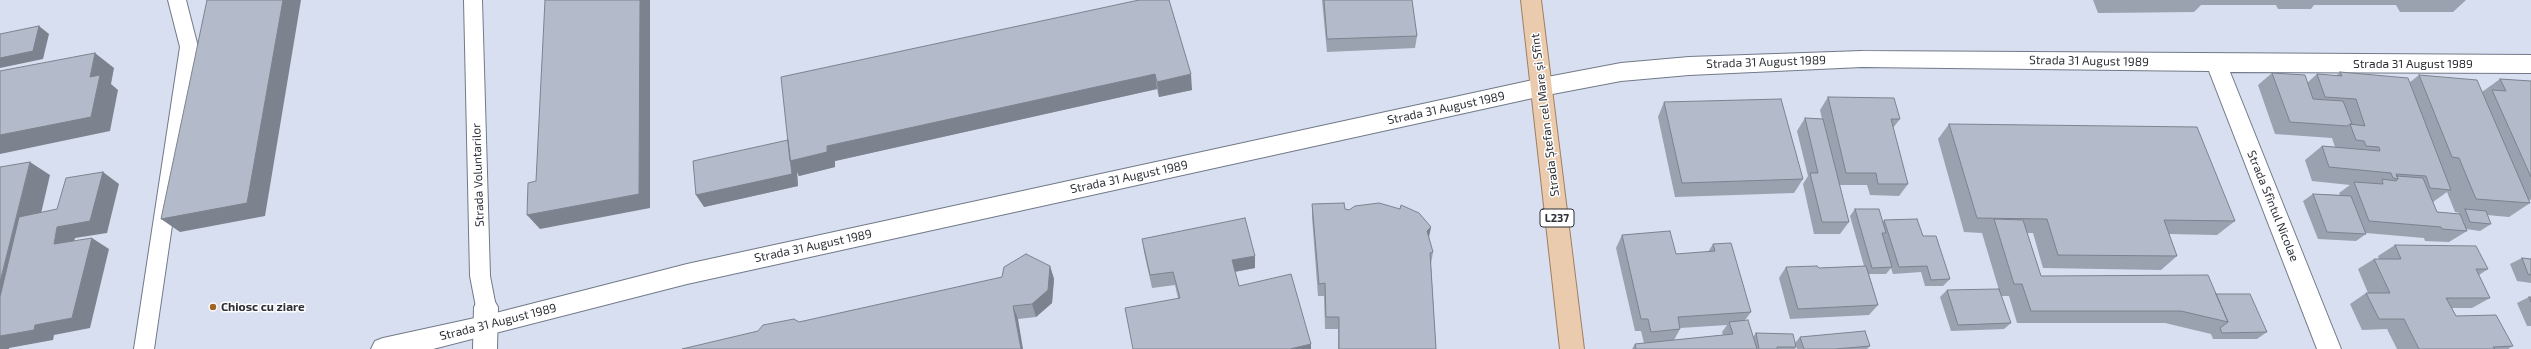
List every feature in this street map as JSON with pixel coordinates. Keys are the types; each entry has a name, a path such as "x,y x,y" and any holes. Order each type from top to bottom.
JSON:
{"main road":[{"name":"Strada Ștefan cel Mare și Sfînt","path":"1531,0 1572,349"}],"street":[{"name":"Strada 31 August 1989","path":"383,349 485,328 687,274 1542,87 1621,72 1763,61 1950,59 2216,63 2531,64"},
{"name":"Strada Sfîntul Nicolae","path":"2216,63 2330,349"}],"lane":[{"path":"144,349 189,47 177,0"},
{"name":"Strada Voluntarilor","path":"473,0 480,276 485,328"}],"building":[{"path":"207,0 283,0 247,203 161,219"},
{"path":"545,0 640,0 639,194 527,215 528,183 536,181"},
{"path":"1139,0 1169,0 1191,74 1157,82 1155,74 827,146 827,152 790,161 781,77"},
{"path":"1324,0 1412,0 1417,36 1327,39"},
{"path":"39,26 33,51 0,58 0,34"},
{"path":"95,53 90,77 100,75 91,117 0,135 0,71"},
{"path":"2340,72 2408,78 2451,190 2430,188 2426,176 2396,174 2398,179 2393,178 2391,173 2329,167 2322,146 2380,151 2379,147 2366,146 2364,141 2356,140 2350,124 2365,126 2356,99 2325,97 2317,74 2342,76"},
{"path":"2272,73 2305,75 2313,99 2343,101 2352,124 2347,126 2290,122"},
{"path":"2419,75 2477,80 2530,203 2476,199 2459,158 2452,157"},
{"path":"2500,79 2531,81 2531,177 2492,90 2506,91"},
{"path":"1828,97 1894,98 1900,119 1891,119 1908,184 1878,184 1876,173 1846,173"},
{"path":"1781,99 1803,179 1682,183 1664,102"},
{"path":"1805,118 1823,119 1849,222 1822,222 1810,173 1818,173"},
{"path":"1949,124 2197,127 2235,221 2164,220 2177,256 2058,255 2047,219 1977,218"},
{"path":"788,140 792,174 696,195 693,161"},
{"path":"30,162 0,282 0,167"},
{"path":"103,172 90,221 57,227 54,244 92,238 72,318 35,325 34,330 0,336 0,297 19,217 57,209 66,178"},
{"path":"2397,176 2423,178 2437,212 2460,214 2467,231 2442,229 2441,227 2369,221 2354,182 2383,184 2382,179 2396,181 2398,179"},
{"path":"2313,194 2351,196 2366,234 2327,232"},
{"path":"1344,203 1345,209 1349,210 1355,206 1379,203 1400,209 1401,205 1419,213 1431,227 1427,231 1433,252 1430,253 1436,349 1339,349 1339,317 1326,317 1325,283 1319,284 1312,204"},
{"path":"1855,209 1879,209 1886,233 1882,233 1892,267 1872,268"},
{"path":"2465,209 2486,211 2491,224 2470,222"},
{"path":"1245,218 1255,256 1232,260 1239,286 1291,274 1311,344 1290,349 1133,349 1125,308 1180,298 1173,272 1150,275 1142,239"},
{"path":"1917,219 1923,236 1936,236 1950,279 1931,280 1927,266 1899,267 1884,220"},
{"path":"1994,219 2023,220 2041,276 2208,275 2228,322 2181,311 2031,311 2022,284 2014,284"},
{"path":"1670,231 1676,254 1715,251 1713,244 1731,243 1751,312 1678,317 1680,329 1651,332 1648,319 1641,319 1622,235"},
{"path":"2395,245 2476,246 2488,269 2476,269 2490,298 2446,298 2456,316 2496,315 2513,346 2493,347 2495,349 2419,349 2404,319 2379,319 2366,293 2390,293 2374,259 2401,259"},
{"path":"1026,254 1050,266 1048,290 1032,304 1013,306 1021,349 682,349 758,331 763,325 794,319 799,322 1002,277 1004,267"},
{"path":"2522,258 2531,259 2531,275 2528,274"},
{"path":"1817,266 1819,268 1866,266 1878,305 1798,309 1786,267"},
{"path":"1999,289 2011,323 1958,325 1947,290"},
{"path":"2216,294 2250,294 2267,332 2222,333 2220,328 2228,322"},
{"path":"1748,320 1757,349 1636,349 1635,344 1733,334 1729,322"},
{"path":"1865,331 1870,346 1835,349 1804,349 1800,337"},
{"path":"1756,333 1793,334 1796,347 1759,349"}],"place":[{"name":"Chiosc cu ziare","path":"213,307"}]}
